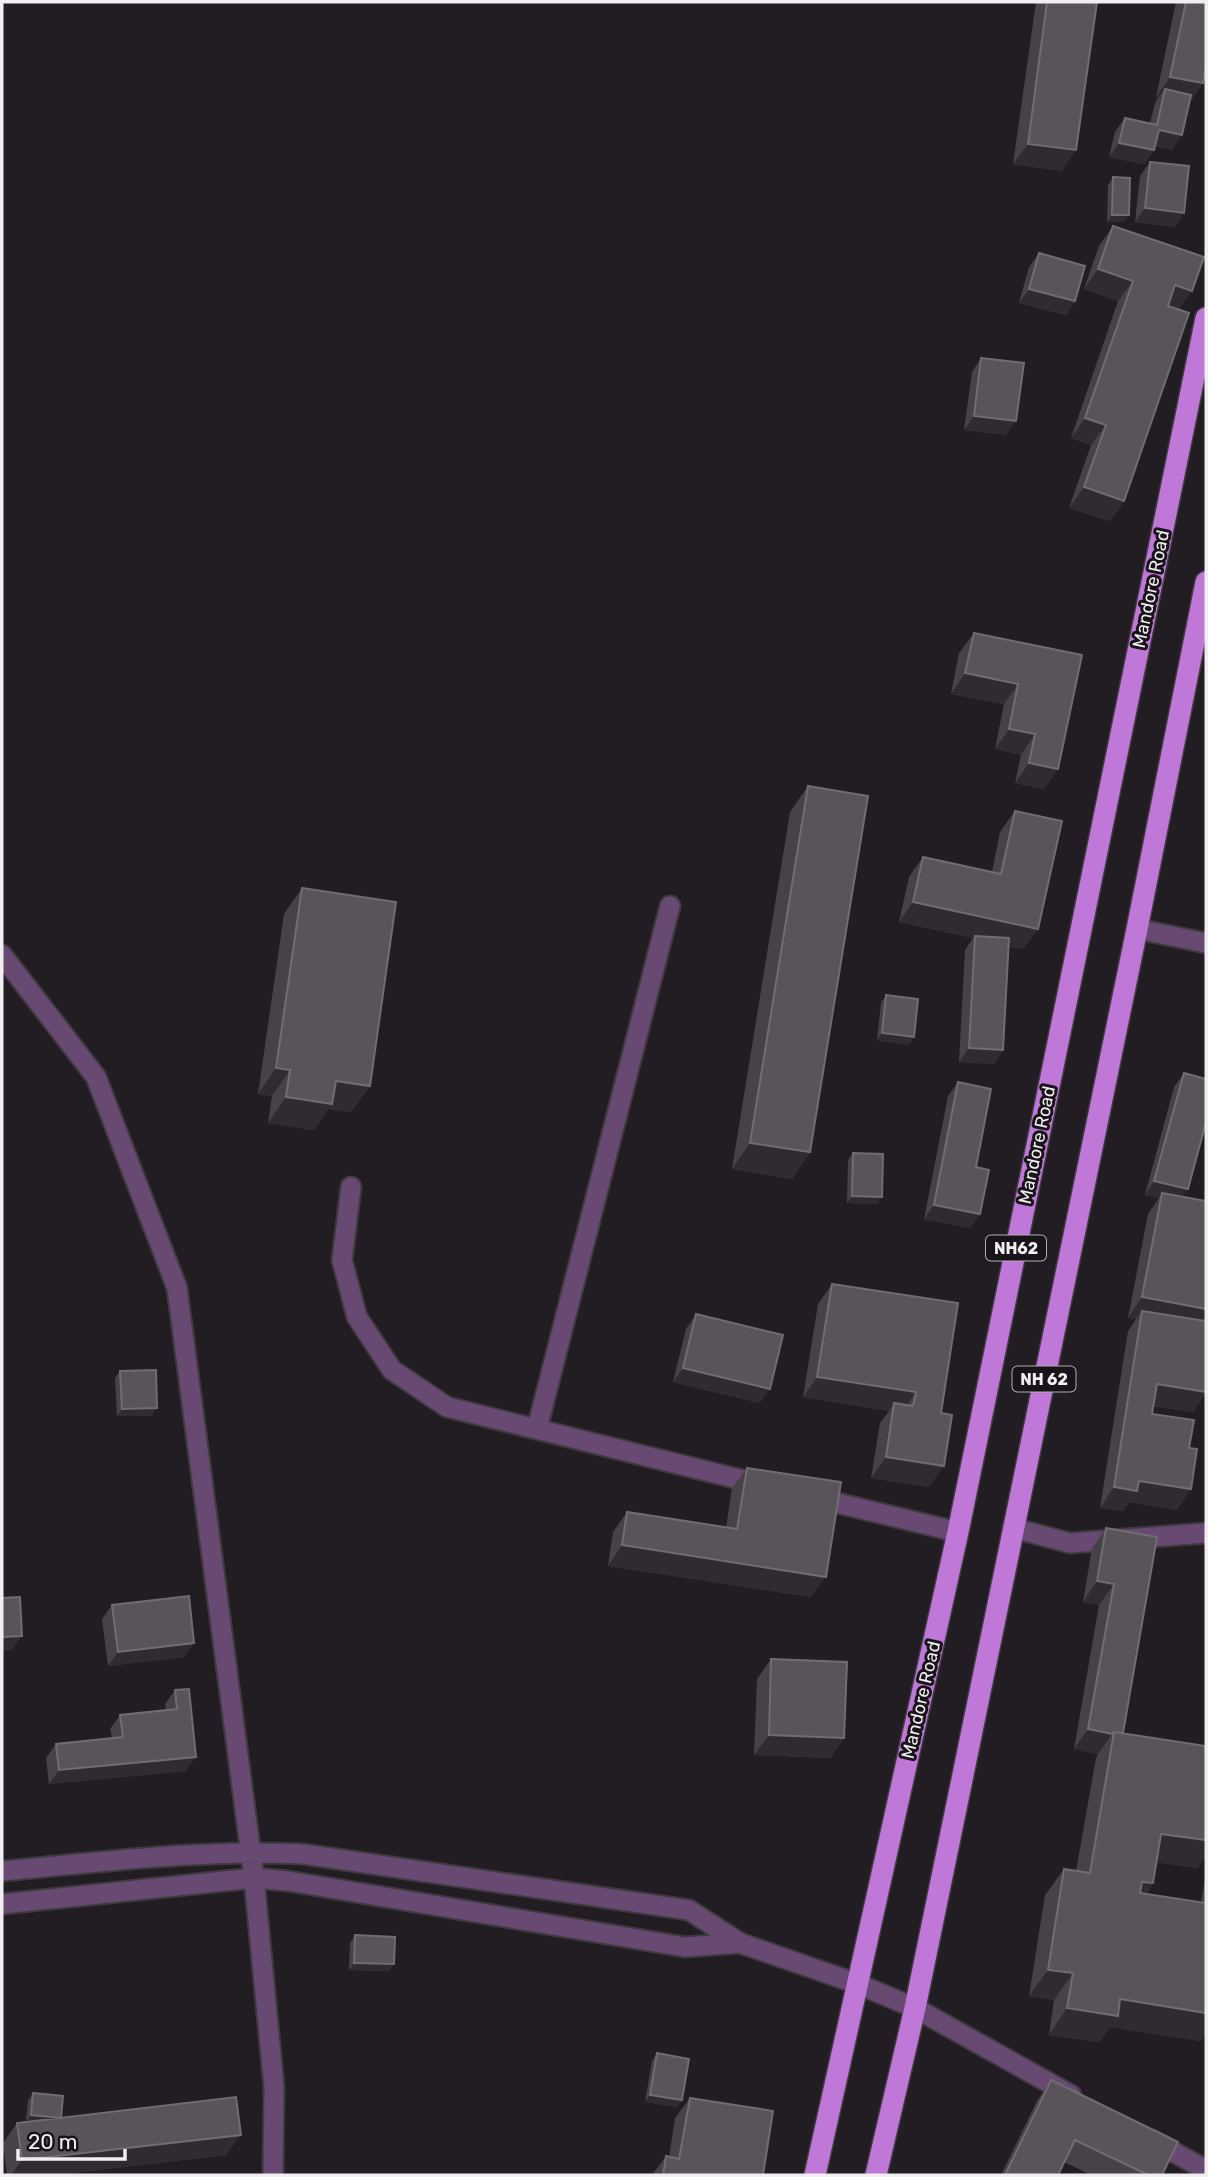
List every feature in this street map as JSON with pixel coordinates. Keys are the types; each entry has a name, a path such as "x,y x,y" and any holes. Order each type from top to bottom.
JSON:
{"highway":[{"name":"Mandore Road","path":"815,2175 958,1532 1206,318"},
{"name":"NH 62","path":"876,2175 915,2008 1206,582"}],"lane":[{"path":"537,1429 670,906"},
{"path":"1137,929 1206,943"},
{"path":"2,955 96,1077 177,1288 254,1878 274,2087 273,2175"},
{"path":"351,1187 342,1260 357,1317 392,1370 447,1407 958,1532"},
{"path":"1013,1528 1070,1543 1206,1533"},
{"path":"2,1871 176,1855 250,1851 303,1854 689,1910 740,1943 858,1984 915,2008 1085,2102"},
{"path":"2,1903 254,1878 288,1881 685,1947 740,1943"},
{"path":"1133,2129 1206,2170"}],"building":[{"path":"1047,2 1097,2 1076,150 1028,144"},
{"path":"1186,2 1206,2 1206,67 1203,83 1170,77"},
{"path":"1165,89 1191,95 1182,135 1159,130 1154,150 1119,143 1125,118 1157,125"},
{"path":"1150,162 1189,166 1184,213 1145,208"},
{"path":"1113,177 1130,178 1129,215 1112,215"},
{"path":"1113,226 1204,257 1192,291 1175,285 1168,306 1189,313 1124,501 1084,487 1106,425 1085,418 1133,281 1098,269"},
{"path":"1039,253 1085,266 1075,301 1029,289"},
{"path":"981,358 1024,363 1016,421 974,416"},
{"path":"974,633 1082,655 1058,769 1029,763 1035,734 1009,729 1018,684 965,673"},
{"path":"808,786 868,796 810,1152 750,1143"},
{"path":"1015,811 1062,821 1038,929 913,902 923,857 1001,874"},
{"path":"302,888 396,902 370,1086 336,1081 332,1104 286,1097 290,1070 276,1068"},
{"path":"975,936 1009,938 1003,1050 969,1048"},
{"path":"886,995 918,999 914,1037 882,1033"},
{"path":"1184,1073 1206,1079 1206,1122 1188,1189 1154,1181"},
{"path":"958,1082 991,1089 976,1167 989,1170 980,1214 934,1205"},
{"path":"853,1153 883,1154 882,1197 852,1196"},
{"path":"1162,1193 1206,1201 1206,1309 1142,1297"},
{"path":"832,1284 958,1303 941,1413 952,1415 944,1466 886,1457 894,1403 913,1406 916,1392 817,1377"},
{"path":"1142,1311 1206,1321 1206,1392 1157,1384 1152,1414 1194,1420 1189,1448 1197,1449 1191,1489 1139,1481 1137,1491 1114,1487"},
{"path":"696,1314 783,1335 770,1389 683,1368"},
{"path":"156,1370 157,1408 122,1409 120,1371"},
{"path":"747,1468 841,1482 826,1577 622,1545 627,1512 737,1529"},
{"path":"1106,1528 1157,1537 1123,1733 1112,1734 1088,1729 1114,1584 1097,1581"},
{"path":"189,1596 194,1643 118,1652 112,1605"},
{"path":"20,1597 22,1636 2,1637 2,1598"},
{"path":"771,1659 847,1662 844,1738 769,1735"},
{"path":"189,1689 196,1757 59,1770 56,1744 123,1737 120,1715 177,1709 175,1690"},
{"path":"1114,1732 1206,1746 1206,1840 1161,1834 1153,1883 1142,1882 1140,1893 1206,1903 1206,2013 1120,1999 1118,2016 1067,2008 1073,1973 1048,1970 1064,1869 1090,1873"},
{"path":"355,1935 395,1937 394,1964 354,1963"},
{"path":"657,2053 689,2059 682,2100 650,2095"},
{"path":"1051,2080 1178,2142 1162,2175 1148,2175 1075,2140 1058,2175 1005,2175"},
{"path":"33,2093 63,2096 61,2118 31,2115"},
{"path":"236,2097 241,2135 22,2160 17,2123"},
{"path":"690,2098 773,2111 763,2175 663,2175 666,2156 679,2159"}]}
